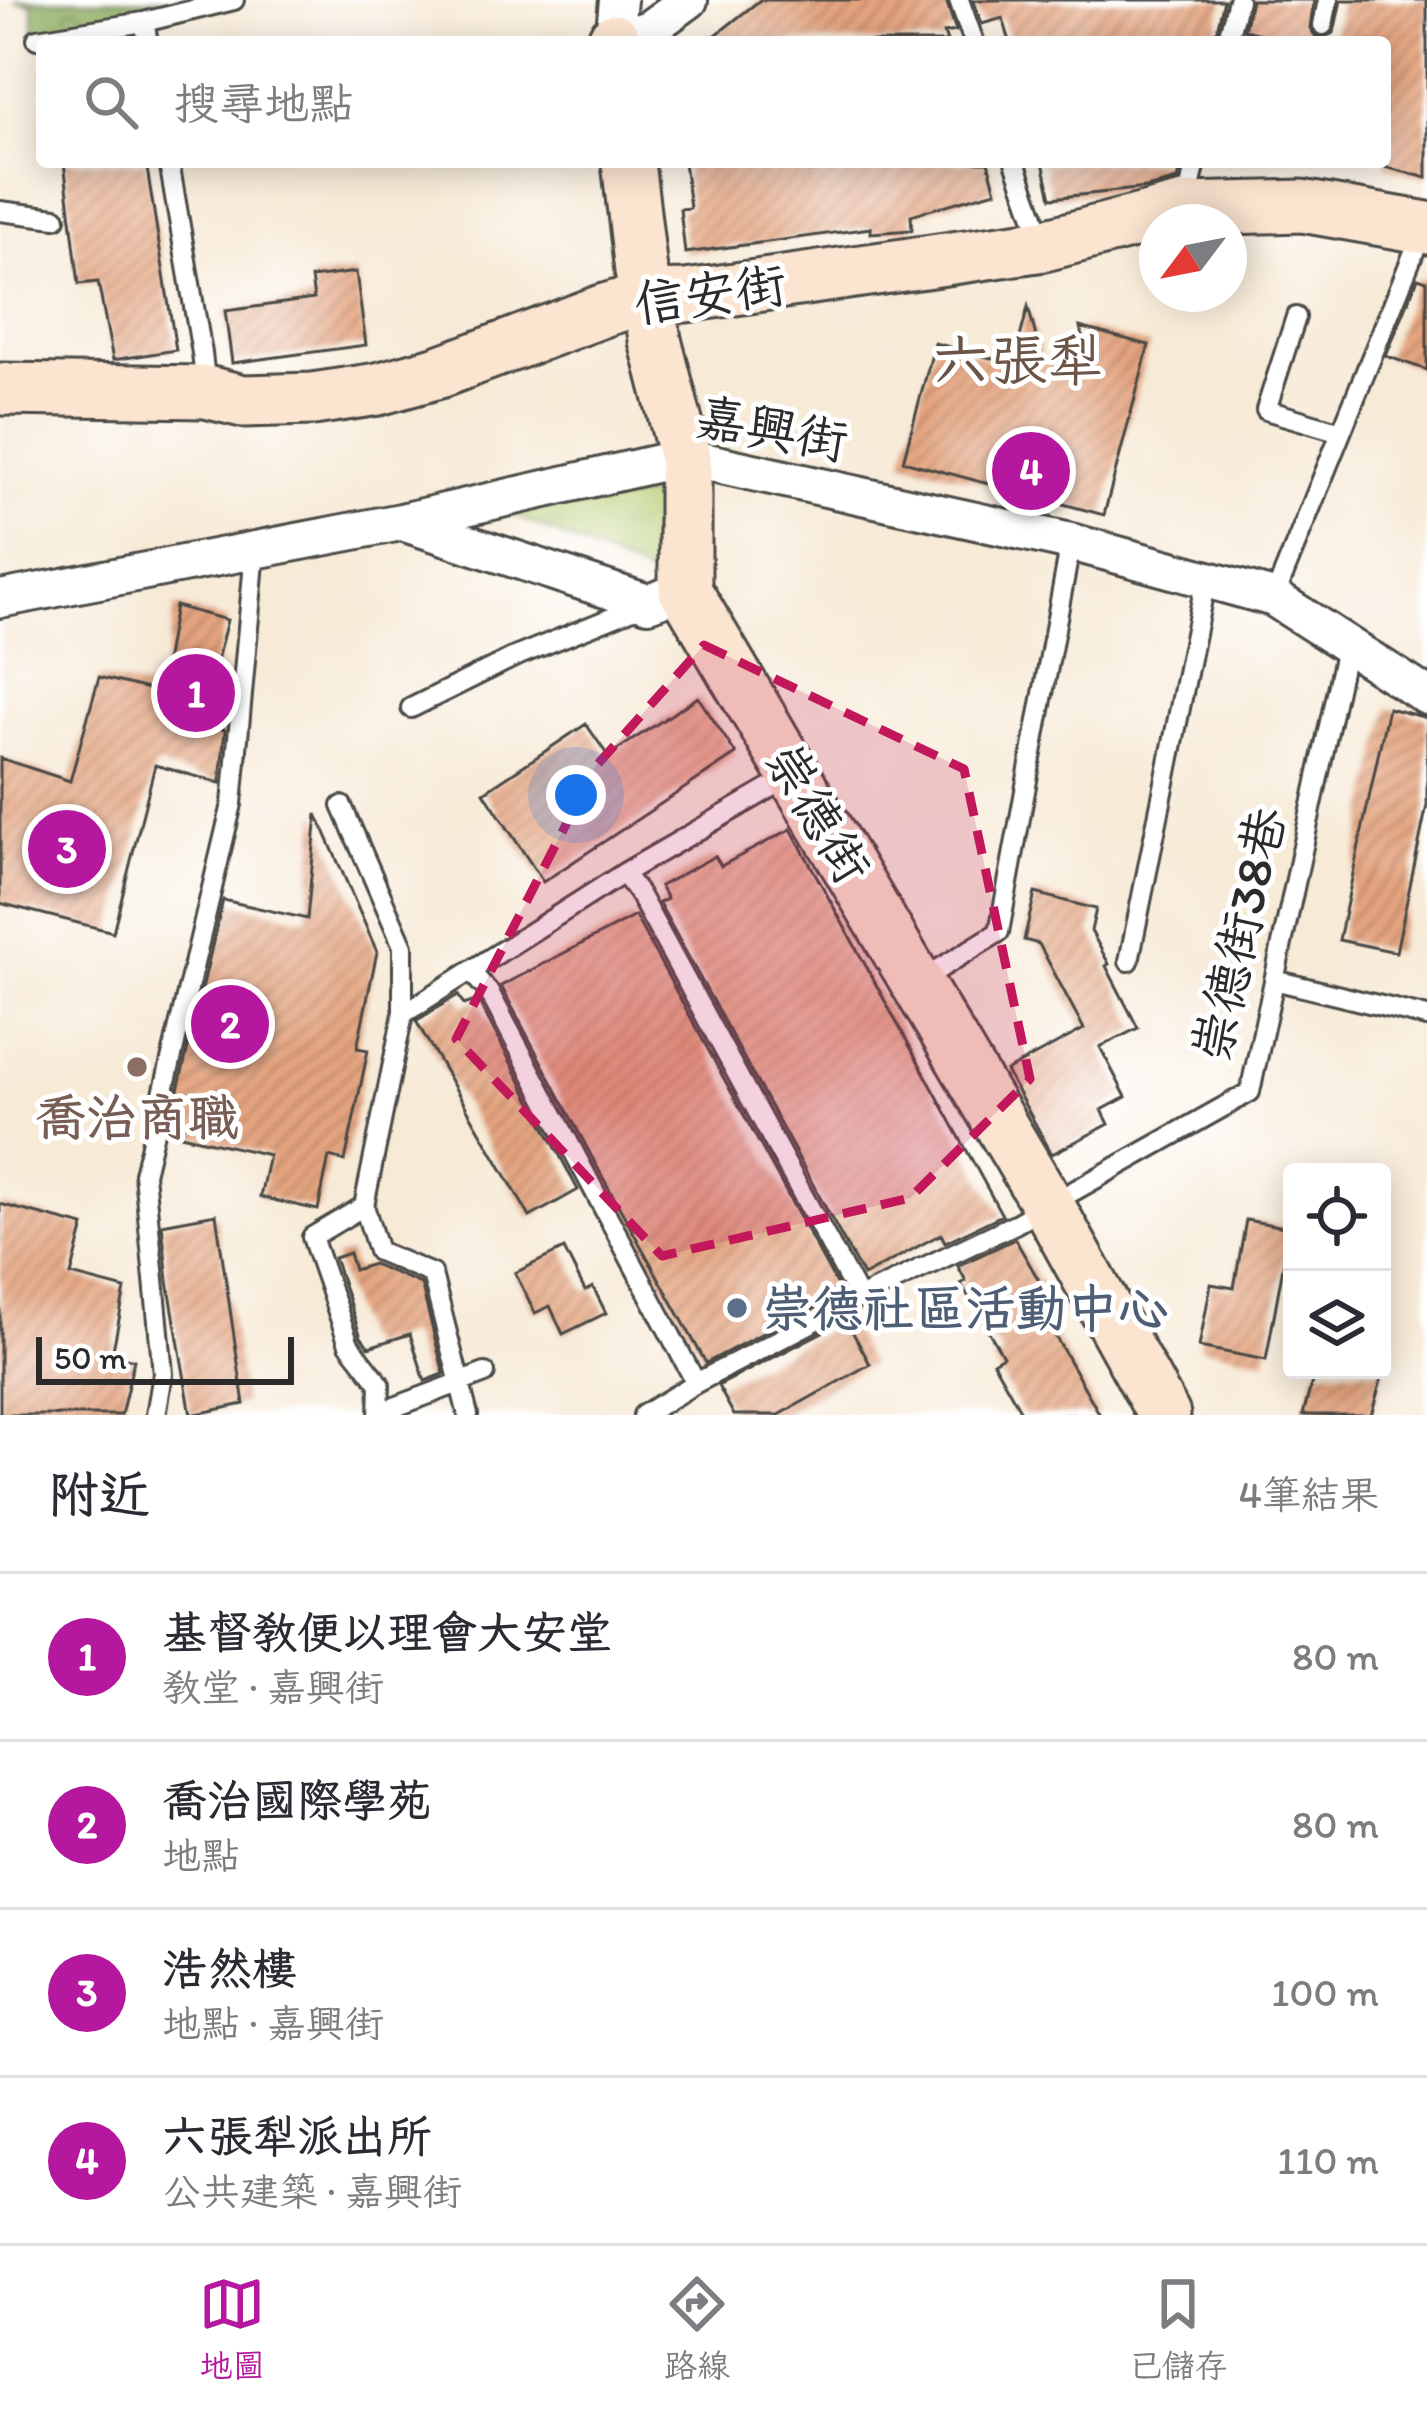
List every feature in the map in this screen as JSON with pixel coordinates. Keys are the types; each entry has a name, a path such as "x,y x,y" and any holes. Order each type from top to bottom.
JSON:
{"street":[{"path":"614,31 649,29 689,0"},
{"path":"401,521 666,597 685,457 641,271 629,168"},
{"name":"信安街","path":"0,389 206,392 244,401 313,399 378,389 649,297 686,296 1044,245 1190,186 1426,227"},
{"name":"嘉興街","path":"0,599 401,521 685,457 1071,542 1274,598 1427,696"},
{"name":"崇德街","path":"666,597 795,774 1048,1205 1164,1415"}],"lane":[{"path":"84,36 146,32 234,0"},
{"path":"959,0 972,36"},
{"path":"1229,36 1238,0"},
{"path":"1323,26 1328,0"},
{"path":"170,168 206,392"},
{"path":"1018,168 1044,245"},
{"path":"0,211 56,218"},
{"path":"1274,598 1426,227"},
{"path":"1296,317 1266,410 1341,433"},
{"path":"917,982 999,932 1071,542"},
{"path":"156,1415 163,1374 144,1174 232,804 255,551"},
{"path":"1130,961 1206,580"},
{"path":"410,708 512,658 666,597"},
{"name":"崇德街38巷","path":"644,1415 860,1298 1016,1224 1250,1092 1346,643"},
{"path":"404,1014 624,873 795,774"},
{"path":"341,806 403,946 404,1014 364,1206 378,1252 432,1274 468,1415"},
{"path":"624,873 860,1298"},
{"path":"471,972 489,992 696,1383"},
{"path":"1274,980 1427,1017"},
{"path":"364,1206 312,1237 349,1344 380,1384 380,1414 484,1373"}],"highlighted area":[{"path":"704,645 964,769 1030,1079 910,1198 662,1256 456,1039 596,766"}],"green space":[{"path":"14,0 197,0 179,11 35,35 32,4"},
{"path":"668,494 673,586 505,511"}],"building":[{"path":"760,0 946,0 956,31 945,36 715,36"},
{"path":"973,0 1224,0 1215,36 1008,36 1003,18 982,24"},
{"path":"1251,0 1314,0 1310,28 1315,36 1268,36 1244,30"},
{"path":"1341,0 1427,0 1427,178 1389,168 1391,36 1327,36 1334,33"},
{"path":"65,168 147,168 176,350 113,360 98,282 79,284"},
{"path":"685,168 990,168 996,191 911,215 912,230 871,233 871,228 685,253 680,209 690,208"},
{"path":"1044,168 1181,168 1178,180 1146,188 1051,198"},
{"path":"356,272 366,345 232,363 225,311 314,299 311,278"},
{"path":"1418,278 1427,281 1427,370 1386,356"},
{"path":"1028,307 1043,362 1086,351 1080,327 1149,345 1104,515 903,461 935,343 1013,364"},
{"path":"175,606 227,620 213,676 230,680 220,783 155,765 113,932 0,903 0,758 70,781 99,677 160,692"},
{"path":"698,697 736,754 543,882 484,792 586,724 608,756"},
{"path":"1388,708 1427,718 1427,805 1396,952 1339,940"},
{"path":"317,814 377,952 357,1048 368,1050 345,1161 329,1157 318,1210 260,1197 269,1155 168,1132 223,900 307,919"},
{"path":"791,829 1002,1215 945,1242 941,1234 863,1276 659,903 667,899 660,886 715,856 721,866"},
{"path":"1035,893 1096,909 1091,931 1138,1028 1100,1047 1126,1097 1102,1110 1109,1124 1052,1154 1006,1071 1084,1029 1039,944 1024,940"},
{"path":"635,916 839,1289 706,1363 501,986"},
{"path":"458,995 464,1005 478,1000 578,1190 530,1217 416,1021"},
{"path":"0,1204 84,1226 71,1275 125,1289 112,1355 134,1360 121,1415 0,1415"},
{"path":"216,1214 244,1404 191,1415 162,1224"},
{"path":"1246,1220 1283,1227 1283,1266 1266,1360 1199,1347 1211,1284 1234,1288"},
{"path":"1015,1239 1058,1313 1046,1320 1100,1415 1023,1415 993,1362 1003,1356 961,1284 966,1281 958,1266"},
{"path":"564,1249 585,1291 593,1287 606,1313 563,1334 550,1306 535,1313 515,1273"},
{"path":"349,1253 354,1270 373,1264 421,1284 444,1374 425,1381 410,1334 369,1347 361,1337 334,1258"},
{"path":"846,1320 870,1364 779,1415 734,1415 718,1386"},
{"path":"1313,1379 1381,1379 1371,1415 1303,1415"}],"place":[{"name":"六張犁派出所","path":"1031,471"},
{"name":"基督教便以理會大安堂","path":"196,693"},
{"name":"浩然樓","path":"67,849"},
{"name":"喬治國際學苑","path":"230,1024"},
{"name":"喬治商職","path":"137,1067"},
{"name":"崇德社區活動中心","path":"737,1308"}],"district":[{"name":"六張犁","path":"1018,360"}]}
